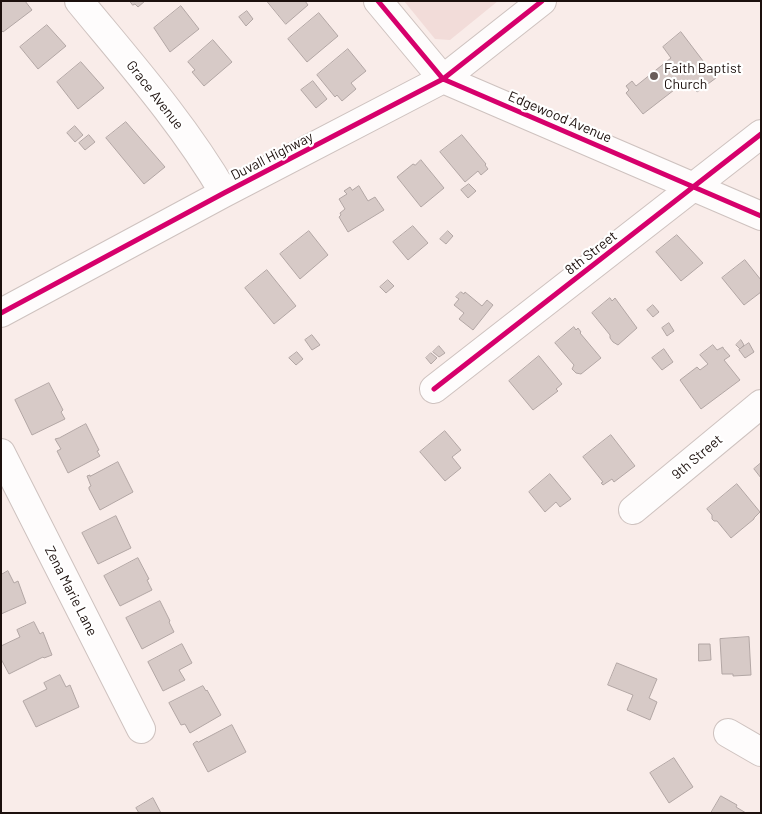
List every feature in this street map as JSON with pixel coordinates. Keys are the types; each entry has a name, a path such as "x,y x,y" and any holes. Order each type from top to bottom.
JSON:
{"street":[{"name":"Grace Avenue","path":"79,1 180,126 224,193"},
{"name":"Edgewood Avenue","path":"378,1 443,79 761,216"},
{"name":"Duvall Highway","path":"1,312 443,79 542,1"},
{"name":"8th Street","path":"434,389 761,134"},
{"name":"9th Street","path":"633,510 761,404"},
{"name":"Zena Marie Lane","path":"1,453 141,729"},
{"path":"728,733 761,752"}],"shaded area":[{"path":"404,1 498,1 450,40 435,39"}],"building":[{"path":"1,1 25,1 32,10 3,32 1,30"},
{"path":"130,1 145,1 138,7"},
{"path":"267,1 305,1 308,5 286,24"},
{"path":"181,6 199,29 170,52 154,28"},
{"path":"247,11 253,19 246,26 239,17"},
{"path":"319,13 338,36 307,62 288,39"},
{"path":"47,25 66,46 38,69 20,47"},
{"path":"681,32 716,78 697,92 687,80 643,114 626,93 629,90 626,86 632,81 636,86 671,58 663,47"},
{"path":"213,40 232,62 204,86 192,72 195,70 188,62"},
{"path":"348,49 366,71 351,83 356,89 342,101 337,95 335,97 317,75"},
{"path":"81,62 104,88 78,109 57,82"},
{"path":"313,81 327,99 316,108 301,90"},
{"path":"126,122 165,167 144,184 106,138"},
{"path":"75,126 83,135 75,142 67,133"},
{"path":"89,135 95,142 85,150 79,143"},
{"path":"462,135 488,169 481,175 478,171 465,182 440,152"},
{"path":"421,160 444,188 421,207 397,177"},
{"path":"469,184 476,191 468,198 461,190"},
{"path":"359,186 368,201 375,197 384,210 348,232 339,217 340,213 345,209 339,199 347,194 344,191 350,187 352,190"},
{"path":"413,226 428,243 408,260 393,242"},
{"path":"309,231 328,255 300,279 280,254"},
{"path":"448,231 453,236 446,244 440,239"},
{"path":"677,235 703,263 681,281 656,252"},
{"path":"745,260 761,280 761,292 744,305 722,278"},
{"path":"267,270 296,306 274,324 245,288"},
{"path":"388,280 394,286 386,293 380,287"},
{"path":"461,292 464,294 465,292 482,306 487,300 493,305 473,330 459,319 464,313 454,305 459,299 456,297"},
{"path":"610,298 612,301 615,298 637,328 618,345 613,342 610,335 592,313"},
{"path":"653,305 659,312 653,317 647,310"},
{"path":"669,323 674,331 667,336 662,328"},
{"path":"574,327 576,330 578,328 601,358 581,374 576,373 572,369 574,365 555,343"},
{"path":"312,335 320,345 312,350 305,340"},
{"path":"741,340 744,345 740,349 736,345"},
{"path":"749,343 754,352 745,358 739,350"},
{"path":"713,345 717,350 723,347 730,356 724,360 740,380 701,409 680,380 697,367 700,370 708,364 700,355"},
{"path":"439,346 445,353 439,357 433,352"},
{"path":"664,349 673,362 662,370 652,358"},
{"path":"297,352 303,359 296,365 289,358"},
{"path":"431,353 437,358 431,364 426,358"},
{"path":"539,356 562,384 556,389 558,391 533,410 509,381"},
{"path":"49,383 63,410 61,412 65,419 32,435 15,400"},
{"path":"86,424 100,456 68,473 57,451 61,449 55,439"},
{"path":"445,431 461,450 452,457 461,468 445,481 420,452"},
{"path":"611,435 635,466 614,482 612,479 603,485 601,483 603,482 583,457"},
{"path":"118,462 133,492 100,510 89,489 91,486 87,476"},
{"path":"761,463 761,478 754,469"},
{"path":"550,474 571,499 560,507 556,502 545,512 529,492"},
{"path":"737,484 760,512 731,538 717,521 712,519 712,515 707,509"},
{"path":"116,516 131,548 98,564 82,533"},
{"path":"138,558 149,579 147,580 152,590 120,606 104,576"},
{"path":"8,571 14,583 18,581 26,603 1,614 1,575"},
{"path":"160,601 174,632 142,649 126,618"},
{"path":"34,622 40,634 43,632 52,655 43,657 9,674 1,659 1,646 20,637 17,630"},
{"path":"749,637 751,675 733,676 733,674 722,674 720,639"},
{"path":"182,644 192,663 179,670 185,680 163,691 148,662"},
{"path":"699,644 710,644 711,660 699,661"},
{"path":"617,663 657,679 649,698 657,702 650,720 627,710 633,695 608,685"},
{"path":"60,675 66,687 70,685 79,707 36,727 23,701 47,689 44,683"},
{"path":"203,686 221,715 190,733 185,724 181,725 169,703"},
{"path":"232,725 246,752 208,772 193,744"},
{"path":"674,758 693,787 669,803 650,773"},
{"path":"721,796 737,805 736,807 746,813 711,813"},
{"path":"153,798 161,813 139,813 136,808"}],"cycle path":[{"path":"378,1 443,79 761,216"},
{"path":"1,313 224,193 443,79 542,1"},
{"path":"434,389 761,134"}],"place":[{"name":"Faith Baptist Church","path":"654,76"}]}
